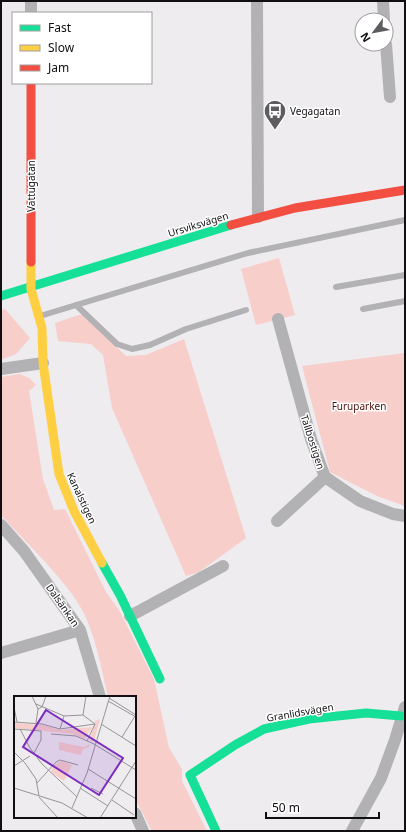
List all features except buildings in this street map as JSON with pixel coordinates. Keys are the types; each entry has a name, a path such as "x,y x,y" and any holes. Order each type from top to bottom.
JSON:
{"street":[{"path":"31,1 31,12"},
{"path":"257,1 258,217"},
{"path":"383,1 384,12"},
{"path":"387,52 390,98"},
{"name":"Vattugatan","path":"31,84 31,288"},
{"name":"Ursviksvägen","path":"1,296 258,217 292,209 405,190"},
{"name":"Kanalstigen","path":"31,288 42,328 42,363 58,474 74,511 130,616 160,679"},
{"name":"Tallbostigen","path":"278,319 311,439 325,477 360,501 393,514 405,516"},
{"path":"1,368 42,363"},
{"path":"277,521 325,477"},
{"name":"Dalsänkan","path":"1,525 24,551 80,630 100,696"},
{"path":"130,616 223,566"},
{"path":"1,653 80,630"},
{"path":"352,831 381,778 395,740 403,711"},
{"name":"Granlidsvägen","path":"216,831 190,775 235,745 264,729 309,719 403,711"},
{"path":"136,815 143,831"}],"lane":[{"path":"38,316 248,253 405,220"},
{"path":"336,287 405,276"},
{"path":"363,309 405,301"},
{"path":"76,305 117,344 132,349 150,345 186,328 246,310"}],"green space":[{"path":"279,258 295,315 256,325 241,269"},
{"path":"5,309 30,338 16,354 1,360 1,310"},
{"path":"82,314 126,356 146,355 184,339 246,538 199,572 186,576 112,408 103,355 91,344 58,341 55,323"},
{"name":"Furuparken","path":"405,353 405,506 377,496 330,472 302,366"},
{"path":"20,374 29,378 36,385 29,391 43,479 54,510 65,509 106,592 119,610 154,679 169,748 182,769 182,781 207,831 152,831 136,801 136,696 108,696 94,638 81,607 61,580 1,515 1,377"}],"traffic: fast":[{"path":"1,296 231,225"},
{"path":"102,563 120,595 160,679"},
{"path":"216,831 190,775 235,745 264,729 309,719 366,713 401,716"}],"traffic: slow":[{"path":"31,262 31,289 42,328 43,363 59,474 74,511 102,563"}],"traffic: jam":[{"path":"31,84 31,262"},
{"path":"231,225 295,208 405,190"}],"place":[{"name":"Vegagatan","path":"275,130"}]}
